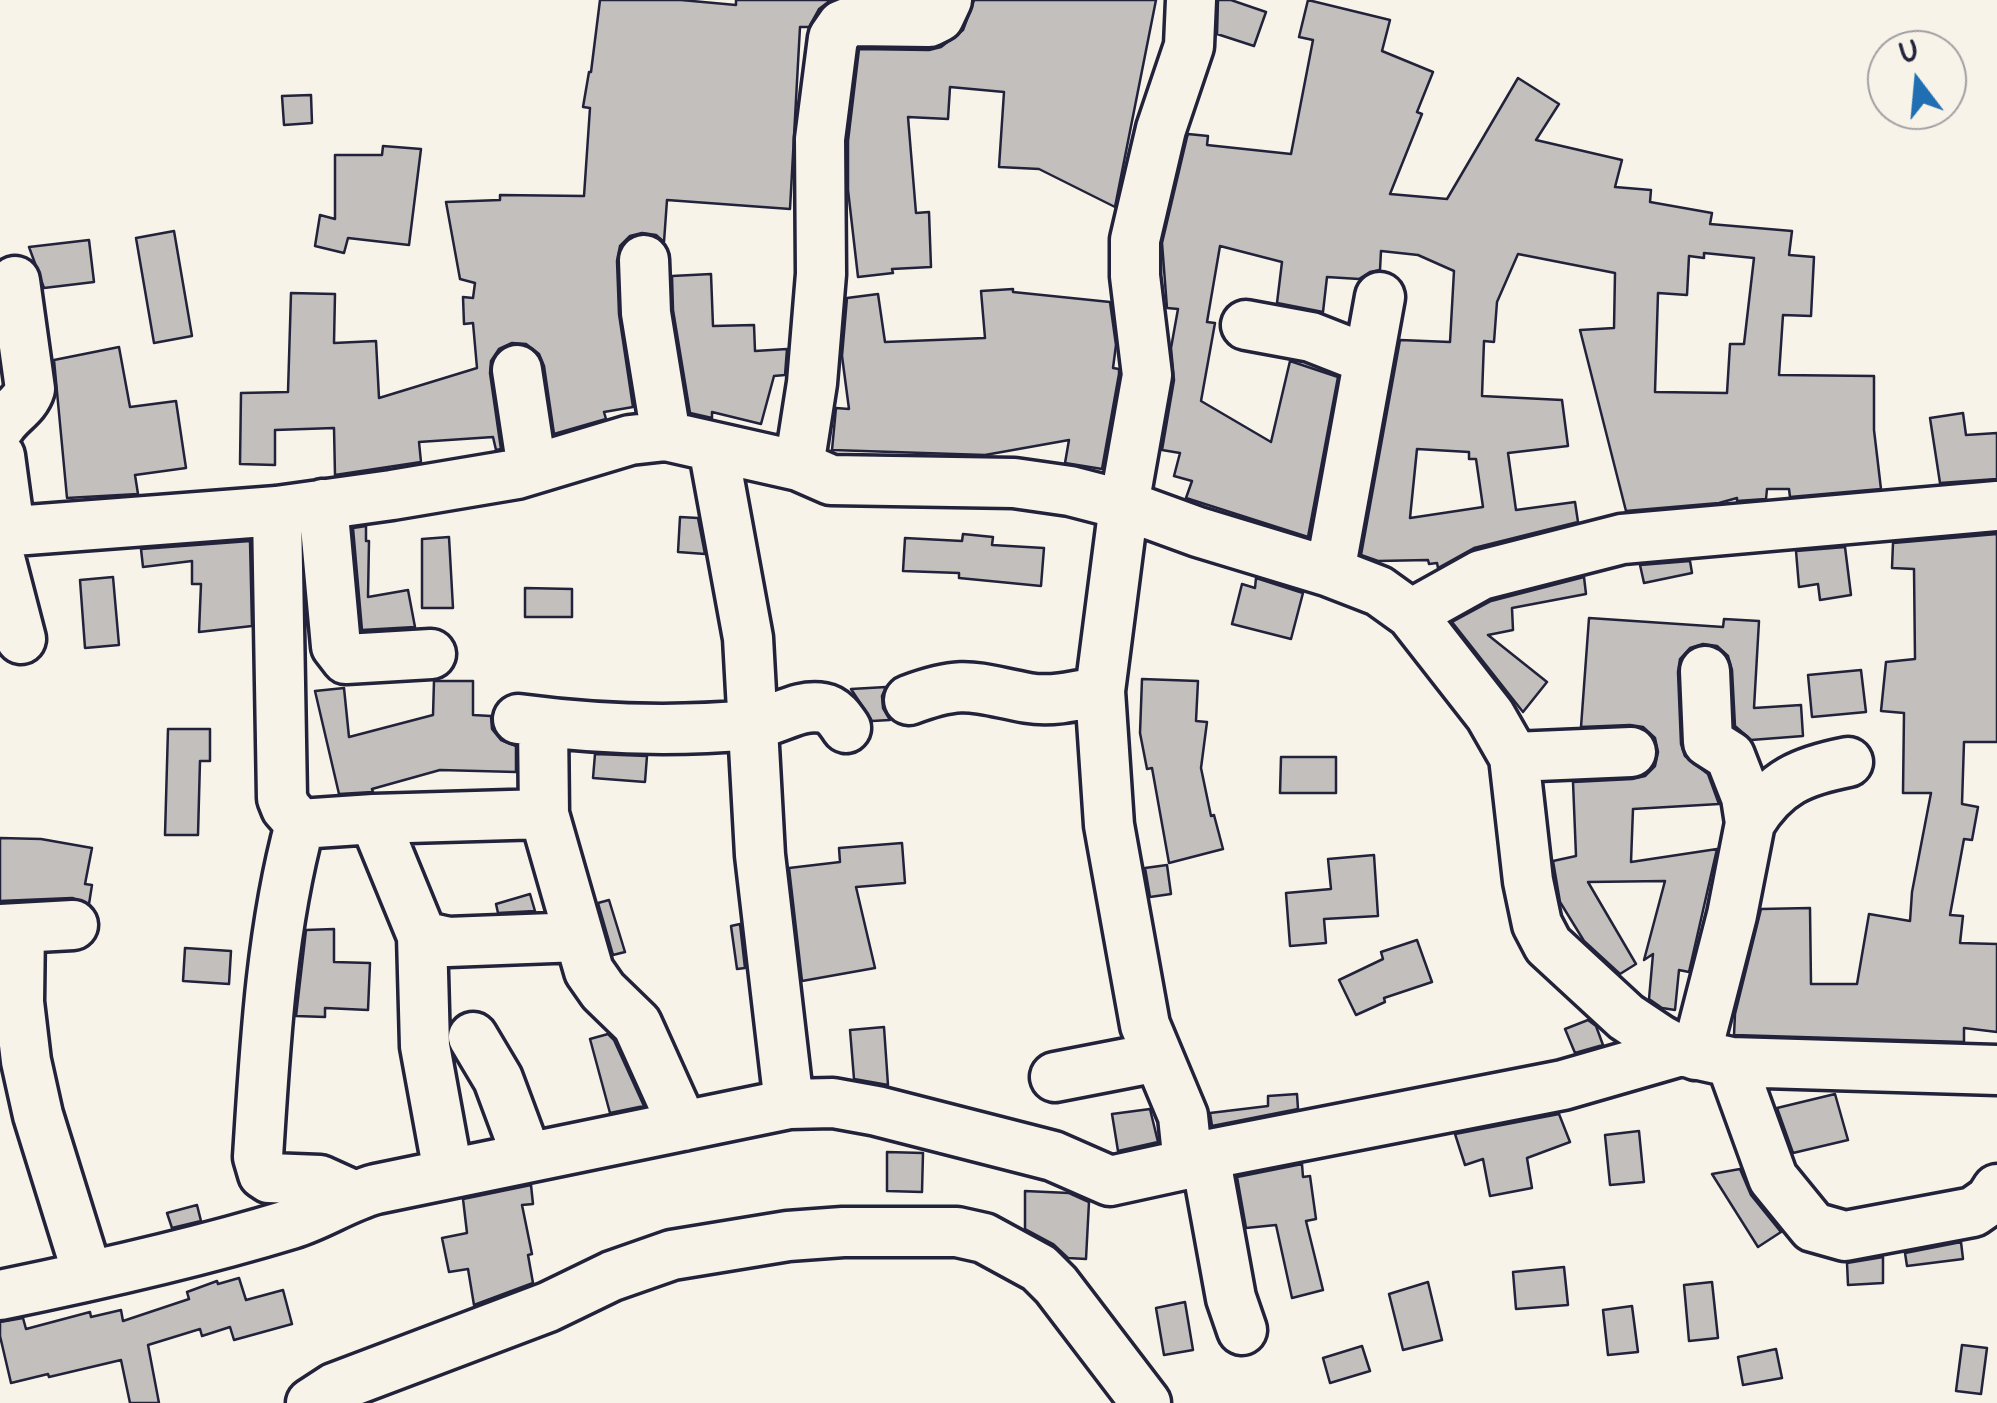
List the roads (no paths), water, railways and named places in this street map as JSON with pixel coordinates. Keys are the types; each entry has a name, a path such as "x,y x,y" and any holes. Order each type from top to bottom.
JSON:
{"street":[{"path":"799,466 812,383 821,274 820,139 833,38 842,25 852,22 928,22 939,17 947,0"},
{"path":"1191,0 1189,46 1161,129 1134,240 1147,375 1124,505 1100,690 1109,825 1145,1025 1197,1160 1242,1330"},
{"path":"644,260 646,314 666,436"},
{"path":"0,427 6,416 26,401 30,389 16,281"},
{"path":"1330,572 1380,297"},
{"path":"1246,325 1311,337 1367,359"},
{"path":"517,370 532,469"},
{"path":"3,540 410,492 532,469 630,440 666,436 799,466 831,480 1014,482 1124,505 1330,572 1379,592 1411,614 1490,714 1514,757 1528,880 1536,924 1548,945 1626,1017 1703,1056 1774,1178 1813,1228 1845,1236 1973,1212 1997,1189"},
{"path":"714,447 748,638 760,855 790,1104"},
{"path":"0,456 3,540 21,639"},
{"path":"323,504 336,646 346,658 431,654"},
{"path":"1411,614 1481,575 1622,539 1997,506"},
{"path":"277,510 282,798 300,824"},
{"path":"1703,1056 1750,823 1746,797 1730,756 1708,742 1705,671"},
{"path":"909,700 958,686 998,689 1029,698 1061,699 1100,690"},
{"path":"683,1126 637,1024 590,971 544,814 531,721 645,727 754,725 789,712 820,707 832,711 846,728"},
{"path":"1514,757 1631,752"},
{"path":"1750,823 1779,786 1814,768 1848,762"},
{"path":"300,824 544,814"},
{"path":"374,819 422,936 425,1046 448,1172"},
{"path":"300,824 288,870 266,1037 258,1157 269,1178 320,1180 353,1195"},
{"path":"73,925 10,929 19,1002 13,1063 38,1115 88,1276"},
{"path":"422,936 448,942 579,937"},
{"path":"473,1037 498,1079 527,1157"},
{"path":"0,1294 200,1250 296,1222 353,1195 448,1172 790,1104 833,1103 877,1112 1053,1156 1110,1181 1703,1056 1997,1070"},
{"path":"1055,1078 1158,1057"},
{"path":"311,1403 334,1388 548,1307 612,1276 672,1256 770,1238 842,1232 957,1232 984,1238 1039,1268 1056,1284 1146,1403"}]}
